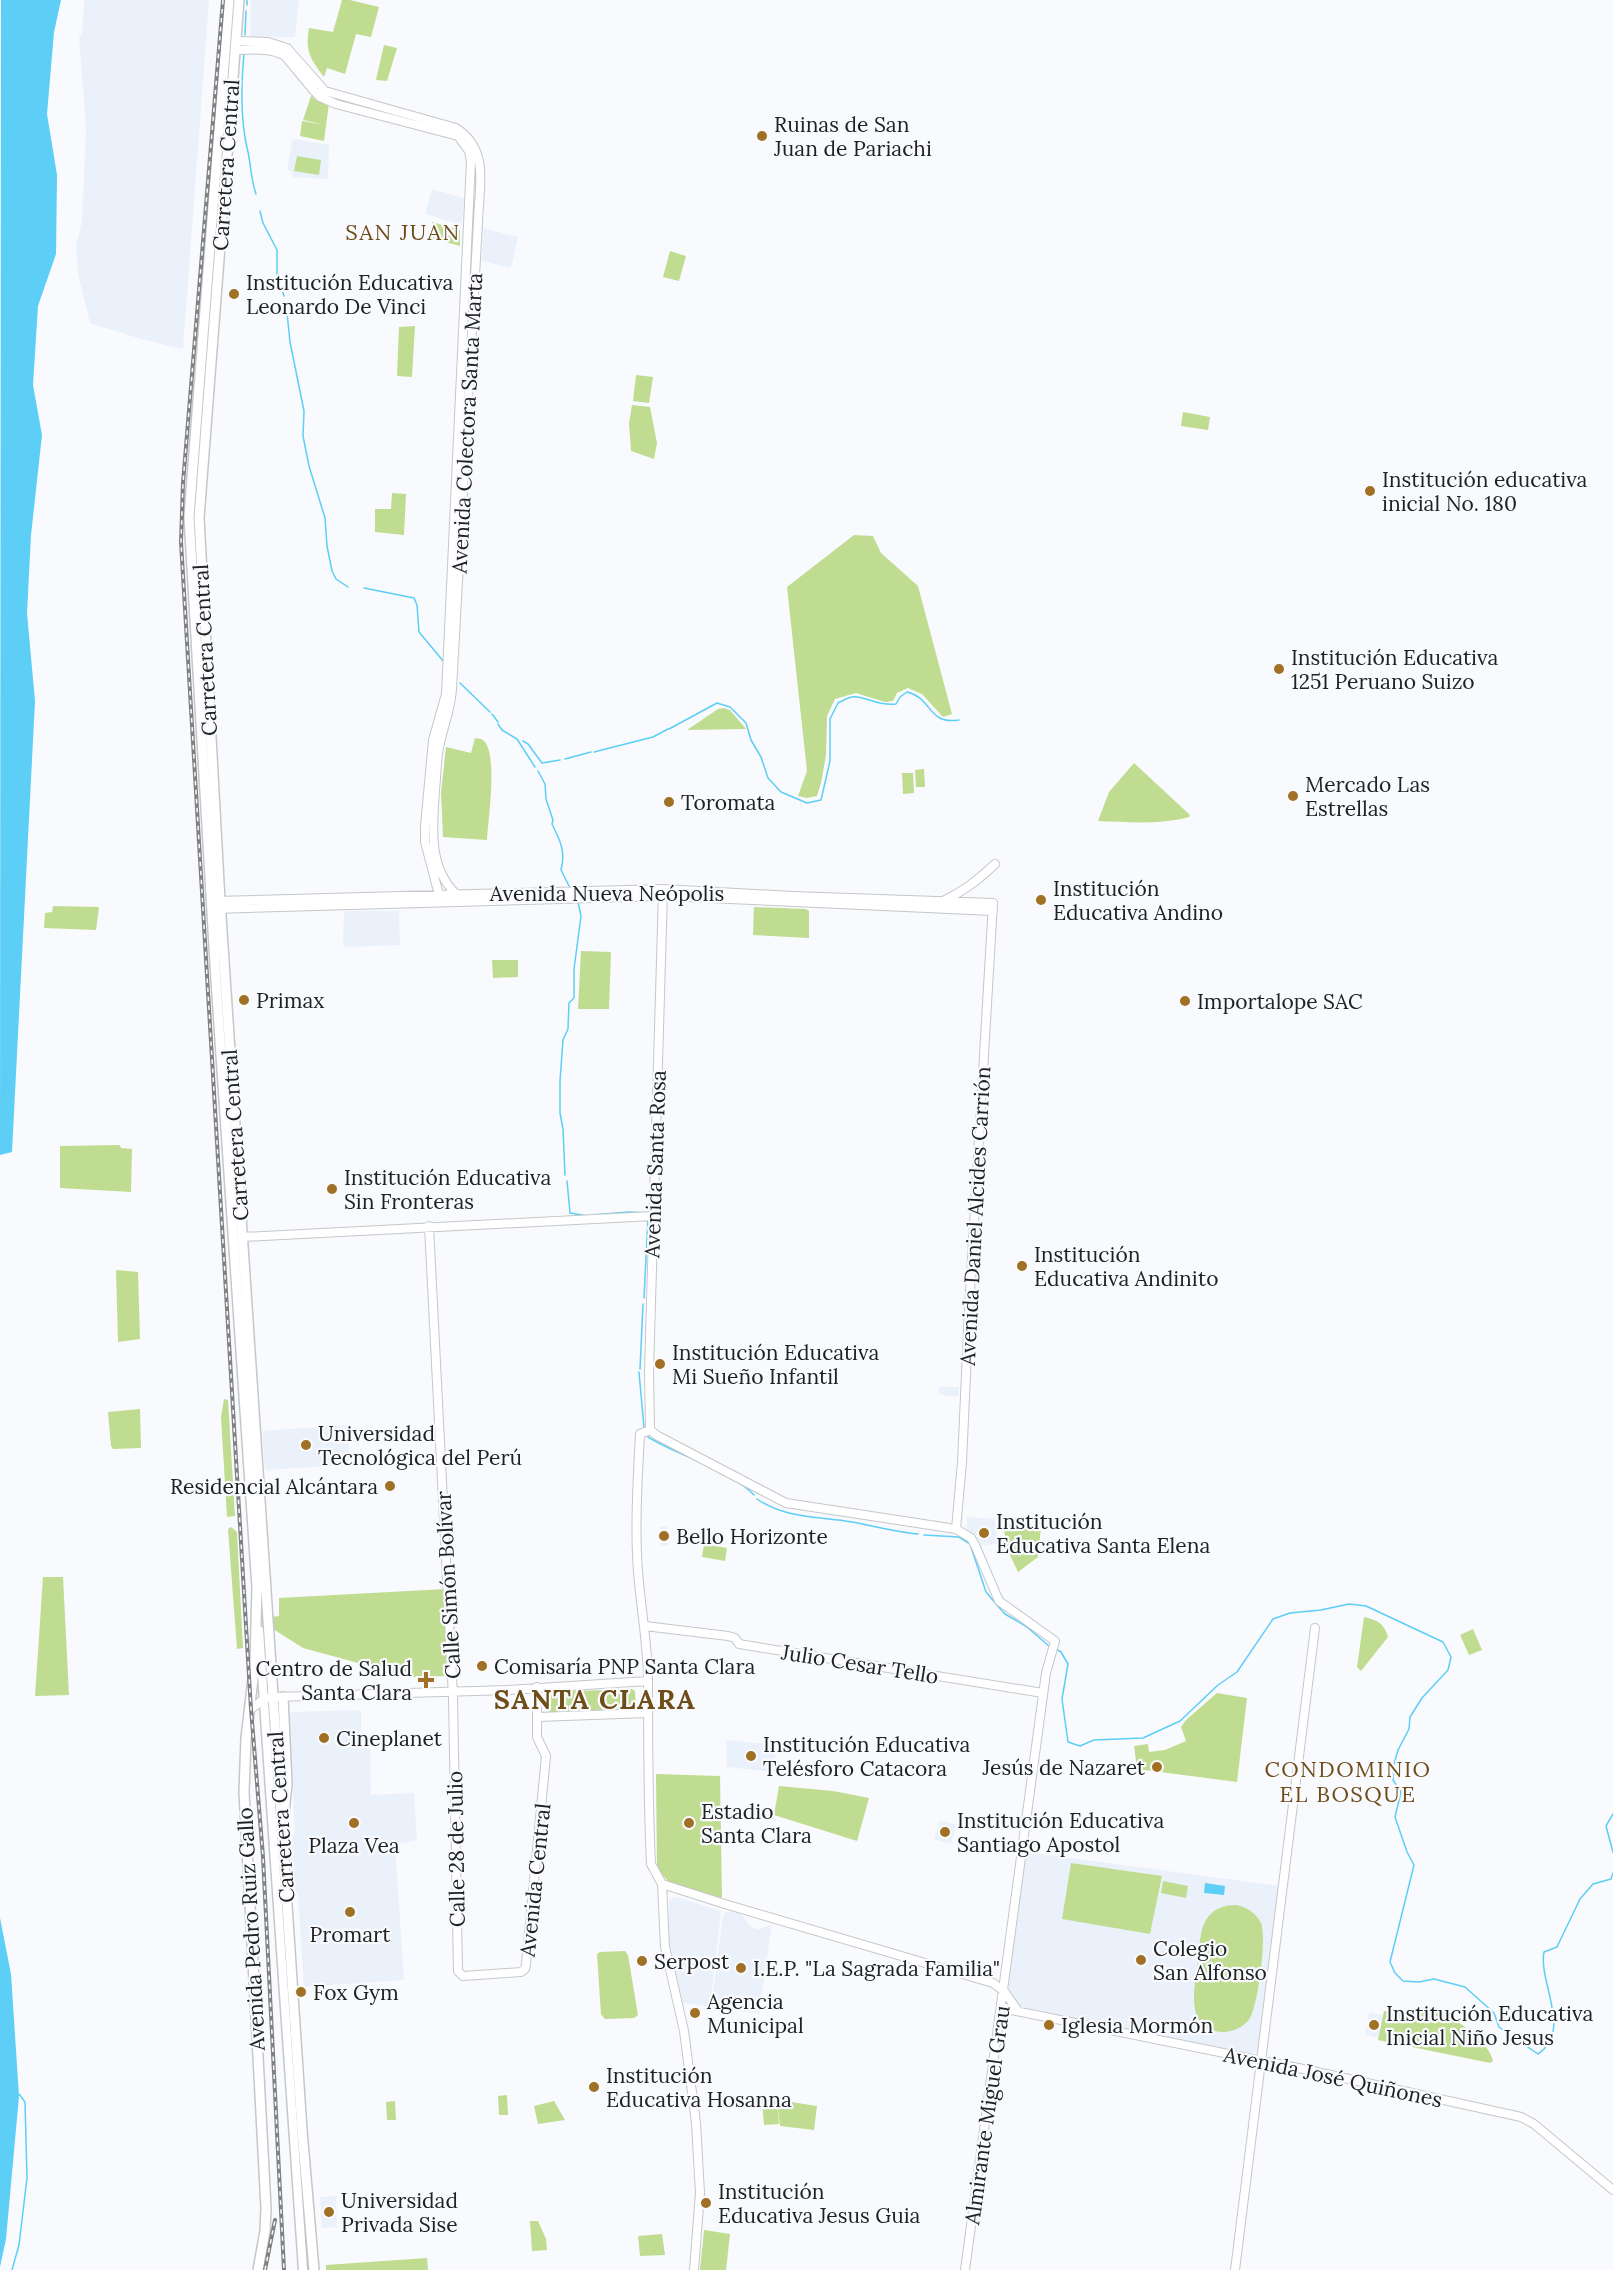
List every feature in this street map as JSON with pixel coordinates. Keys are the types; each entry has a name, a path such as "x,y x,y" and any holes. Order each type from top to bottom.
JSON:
{"highway":[{"name":"Carretera Central","path":"229,0 189,517 246,1374 256,1588"},
{"name":"Carretera Central","path":"239,0 199,518 216,905 242,1237 246,1374 274,1698 302,2130 314,2270"},
{"name":"Avenida Pedro Ruiz Gallo","path":"256,1588 255,1662 244,1757 244,1792 266,2208 266,2231 258,2270"}],"main road":[{"name":"Carretera Central","path":"256,1588 274,1698 303,2270"}],"street":[{"name":"Avenida Colectora Santa Marta","path":"235,46 268,42 287,48 325,91 456,128 471,139 479,158 478,222 453,676 451,701 439,744 432,834 437,860 450,888 456,894"},
{"name":"Avenida Colectora Santa Marta","path":"235,46 279,52 320,97 336,104 458,136 469,151 471,160 446,694 433,740 425,826 425,842 439,895"},
{"path":"941,902 961,893 995,864"},
{"name":"Avenida Nueva Neópolis","path":"216,905 663,892"},
{"name":"Avenida Nueva Neópolis","path":"216,905 456,894 663,892 993,907"},
{"name":"Avenida Santa Rosa","path":"650,1430 649,1371 663,892"},
{"name":"Avenida Nueva Neópolis","path":"824,901 941,902 993,907"},
{"name":"Avenida Daniel Alcides Carrión","path":"956,1529 993,907"},
{"path":"242,1237 653,1216"},
{"name":"Calle Simón Bolívar","path":"429,1226 452,1691"},
{"path":"694,2270 700,2193 696,2123 684,2031 665,1947 662,1884 651,1864 648,1682 645,1626 637,1555 640,1434 650,1430 786,1503 956,1529"},
{"name":"Almirante Miguel Grau","path":"956,1529 971,1538 999,1601 1055,1641 1043,1692 965,2270"},
{"name":"Julio Cesar Tello","path":"645,1626 728,1636 735,1638 740,1644 1043,1692"},
{"path":"1235,2270 1315,1628"},
{"path":"251,1709 274,1698 648,1682"},
{"path":"537,1687 538,1717 647,1713"},
{"name":"Calle 28 de Julio","path":"452,1691 458,1971"},
{"name":"Avenida Central","path":"458,1971 463,1976 471,1976 521,1972 525,1969 543,1810 546,1756 537,1737 538,1717"},
{"path":"662,1884 993,1983 1004,1991 1018,2011"},
{"name":"Avenida José Quiñones","path":"1002,2006 1521,2117 1534,2124 1613,2190"}],"shaded area":[{"path":"84,0 209,0 183,349 90,323 78,274 76,245 82,221 86,129 79,36 82,34"},
{"path":"251,0 299,0 295,37 250,38"},
{"path":"293,139 329,145 328,179 292,177 293,173 287,169"},
{"path":"432,189 464,198 462,225 425,214"},
{"path":"483,228 518,237 511,268 482,261"},
{"path":"347,911 399,911 400,945 346,947 343,944 344,913"},
{"path":"939,1387 959,1387 959,1395 957,1397 943,1395 939,1393"},
{"name":"Universidad Tecnológica del Perú","path":"347,1425 350,1465 265,1470 262,1431"},
{"name":"Institución Educativa Santa Elena","path":"967,1517 995,1519 998,1543 981,1546 977,1536 966,1531"},
{"name":"Bello Horizonte","path":"667,1526 668,1545 661,1546 660,1527"},
{"path":"361,1710 361,1744 370,1744 371,1795 414,1793 417,1840 395,1844 404,1980 304,1987 298,1896 293,1884 288,1846 295,1833 289,1712"},
{"name":"Institución Educativa Telésforo Catacora","path":"726,1740 776,1745 774,1772 727,1767"},
{"name":"Institución Educativa Santiago Apostol","path":"940,1820 956,1825 951,1844 934,1839"},
{"name":"Colegio San Alfonso","path":"1026,1852 1279,1886 1260,2049 1253,2054 1089,2021 1083,2017 1080,2019 1019,2007 1007,1994"},
{"path":"677,1897 721,1911 710,2007 683,2003 669,1943 669,1900"},
{"name":"I.E.P. \"La Sagrada Familia\"","path":"726,1912 736,1912 756,1929 772,1924 759,2014 711,2007 723,1915"},
{"name":"Institución Educativa Inicial Niño Jesus","path":"1369,2012 1383,2015 1379,2038 1365,2035"},
{"name":"Universidad Privada Sise","path":"336,2196 337,2227 322,2228 320,2197"}],"green space":[{"path":"342,0 379,7 371,37 356,34 345,74 327,68 324,77 315,65 308,49 309,28 333,32"},
{"path":"384,45 397,48 387,81 376,80"},
{"path":"311,96 317,101 329,103 324,141 300,136 302,121 324,125 303,120"},
{"path":"297,156 321,160 319,175 294,171"},
{"path":"432,222 460,230 460,246 431,238"},
{"path":"670,251 686,256 679,281 663,277"},
{"path":"415,326 412,377 397,376 399,327"},
{"path":"636,375 653,377 649,403 633,401"},
{"path":"632,405 650,407 657,443 654,459 631,451 629,423"},
{"path":"1183,412 1210,417 1208,430 1181,426"},
{"path":"392,493 406,494 404,535 375,532 375,509 391,509"},
{"path":"854,535 873,536 881,553 918,586 952,714 943,717 922,694 908,688 897,693 893,701 885,702 856,693 835,699 827,716 826,755 821,783 817,796 807,798 798,796 807,771 787,587"},
{"path":"718,709 730,710 746,729 687,730"},
{"path":"475,738 484,741 491,759 487,840 443,837 441,793 446,747 471,753"},
{"path":"1134,763 1190,815 1189,817 1155,822 1098,821 1109,792"},
{"path":"924,769 925,787 916,787 915,770"},
{"path":"902,773 913,773 914,793 903,794"},
{"path":"53,906 99,907 96,930 44,928 45,913 52,912"},
{"path":"754,907 806,909 809,911 809,938 753,935"},
{"path":"581,951 611,952 609,1009 578,1009"},
{"path":"492,960 518,960 518,977 493,978"},
{"path":"120,1145 121,1148 132,1149 131,1192 60,1188 60,1146"},
{"path":"116,1270 138,1272 140,1339 118,1342"},
{"path":"224,1399 228,1400 235,1516 227,1517 221,1417"},
{"path":"140,1409 141,1448 113,1449 108,1412"},
{"path":"1003,1524 1041,1527 1038,1557 1018,1572 1007,1549"},
{"path":"231,1527 237,1532 243,1648 237,1649 228,1529"},
{"path":"704,1544 727,1548 725,1561 702,1557"},
{"path":"43,1577 63,1577 69,1695 35,1696"},
{"path":"445,1589 450,1676 402,1675 303,1648 273,1629 272,1617 279,1616 279,1598"},
{"path":"1364,1617 1379,1623 1388,1637 1361,1671 1357,1667"},
{"path":"1473,1629 1482,1650 1469,1655 1460,1635"},
{"path":"632,1689 635,1691 636,1709 634,1711 551,1714 548,1712 547,1693 550,1692"},
{"path":"1217,1693 1247,1698 1237,1782 1137,1769 1134,1746 1148,1744 1149,1752 1165,1750 1186,1741 1181,1727"},
{"name":"Estadio Santa Clara","path":"656,1774 720,1776 722,1897 718,1899 669,1882 657,1869"},
{"path":"779,1786 833,1791 869,1798 857,1841 774,1815"},
{"path":"1071,1863 1162,1876 1150,1934 1062,1919"},
{"path":"1163,1881 1188,1886 1186,1898 1161,1893"},
{"path":"1236,1905 1251,1911 1261,1923 1263,1942 1261,1971 1250,2018 1238,2028 1223,2032 1210,2029 1202,2024 1194,2005 1195,1982 1200,1938 1205,1921 1217,1909"},
{"path":"625,1951 628,1955 638,2015 634,2018 605,2019 601,2014 597,1954"},
{"path":"1430,2010 1448,2016 1468,2029 1484,2045 1493,2061 1490,2063 1378,2040 1384,2011"},
{"path":"507,2095 508,2115 499,2115 498,2096"},
{"path":"778,2100 817,2106 814,2130 780,2126 777,2102 779,2124 764,2125 762,2102"},
{"path":"395,2101 396,2120 387,2120 386,2102"},
{"path":"554,2101 565,2120 538,2124 534,2106"},
{"path":"530,2221 538,2221 546,2239 547,2250 532,2251"},
{"path":"704,2230 730,2234 726,2270 700,2270"},
{"path":"662,2234 665,2255 640,2256 638,2236"},
{"path":"427,2258 428,2270 326,2270 326,2265"}],"water":[{"path":"1,0 61,0 54,32 47,114 57,175 56,254 38,306 33,385 42,435 31,535 27,613 35,701 12,1152 0,1155"},
{"path":"1205,1883 1225,1886 1224,1895 1204,1893"},
{"path":"0,1918 11,1974 19,2096 6,2239 0,2267"}],"waterway":[{"path":"247,0 247,5"},
{"path":"245,35 246,11"},
{"path":"244,54 242,116 256,194"},
{"path":"260,211 263,223 277,250 277,275 284,296"},
{"path":"286,303 290,342 304,411 303,436 309,466 325,518 332,571 336,579 348,587"},
{"path":"364,588 414,598 417,605 419,632 444,662"},
{"path":"460,683 490,712"},
{"path":"669,729 717,703 730,707 746,723 768,778 781,792 807,803 821,800 830,761 830,719 838,703 848,698 860,697 883,704 896,704 907,692 922,700 941,719 959,720"},
{"path":"492,714 498,722"},
{"path":"498,724 502,730 517,739 535,767"},
{"path":"594,752 653,737 668,729"},
{"path":"523,741 528,744 542,763 560,760"},
{"path":"565,759 591,752"},
{"path":"538,771 545,784 552,824 561,846 563,857 561,870 570,888"},
{"path":"565,1175 560,1081 563,1040 568,1029 569,1003 574,998 574,969 581,916 578,902"},
{"path":"567,1181 570,1213 588,1216"},
{"path":"592,1215 649,1213"},
{"path":"644,1298 648,1218"},
{"path":"640,1369 643,1304"},
{"path":"639,1372 644,1428"},
{"path":"648,1437 732,1478 754,1495"},
{"path":"757,1499 779,1510 803,1516 918,1534"},
{"path":"924,1535 959,1537 970,1544 986,1592 1005,1614 1027,1627 1049,1646"},
{"path":"1056,1649 1061,1652 1068,1664 1062,1699 1068,1742 1080,1746 1094,1740 1143,1738 1180,1721 1218,1685 1237,1672 1273,1619 1290,1613 1349,1604 1366,1606 1443,1642 1451,1657 1448,1670 1422,1698 1410,1717 1409,1729 1398,1750 1394,1764 1393,1780 1401,1792 1395,1817 1414,1865 1390,1962 1395,1973 1403,1981 1419,1982 1434,1979 1465,1987 1494,2013 1499,2027 1538,2054 1548,2044 1553,2033 1554,2020 1543,1964 1544,1952 1557,1947 1580,1899 1593,1884 1611,1879 1613,1873"},
{"path":"1613,1814 1606,1826 1613,1852"},
{"path":"12,2270 19,2245 27,2178 25,2102 19,2094"}],"railway":[{"path":"223,0 183,483 181,542 251,1709 263,1857 284,2270"},
{"path":"265,2270 275,2220"}],"place":[{"name":"Ruinas de San Juan de Pariachi","path":"762,136"},
{"name":"Institución Educativa Leonardo De Vinci","path":"234,294"},
{"name":"Institución educativa inicial No. 180","path":"1370,491"},
{"name":"Institución Educativa 1251 Peruano Suizo","path":"1279,669"},
{"name":"Mercado Las Estrellas","path":"1293,796"},
{"name":"Toromata","path":"669,802"},
{"name":"Institución Educativa Andino","path":"1041,900"},
{"name":"Primax","path":"244,1000"},
{"name":"Importalope SAC","path":"1185,1001"},
{"name":"Institución Educativa Sin Fronteras","path":"332,1189"},
{"name":"Institución Educativa Andinito","path":"1022,1266"},
{"name":"Institución Educativa Mi Sueño Infantil","path":"660,1364"},
{"name":"Universidad Tecnológica del Perú","path":"306,1445"},
{"name":"Residencial Alcántara","path":"390,1486"},
{"name":"Institución Educativa Santa Elena","path":"984,1533"},
{"name":"Bello Horizonte","path":"664,1536"},
{"name":"Comisaría PNP Santa Clara","path":"482,1666"},
{"name":"Centro de Salud Santa Clara","path":"426,1680"},
{"name":"Cineplanet","path":"324,1738"},
{"name":"Institución Educativa Telésforo Catacora","path":"751,1756"},
{"name":"Jesús de Nazaret","path":"1157,1767"},
{"name":"Plaza Vea","path":"354,1823"},
{"name":"Estadio Santa Clara","path":"689,1823"},
{"name":"Institución Educativa Santiago Apostol","path":"945,1832"},
{"name":"Promart","path":"350,1912"},
{"name":"Colegio San Alfonso","path":"1141,1960"},
{"name":"Serpost","path":"642,1961"},
{"name":"I.E.P. \"La Sagrada Familia\"","path":"741,1968"},
{"name":"Fox Gym","path":"301,1992"},
{"name":"Agencia Municipal","path":"695,2013"},
{"name":"Iglesia Mormón","path":"1049,2025"},
{"name":"Institución Educativa Inicial Niño Jesus","path":"1374,2025"},
{"name":"Institución Educativa Hosanna","path":"594,2087"},
{"name":"Institución Educativa Jesus Guia","path":"706,2203"},
{"name":"Universidad Privada Sise","path":"329,2212"}],"district":[{"name":"SAN JUAN","path":"403,232"},
{"name":"SANTA CLARA","path":"595,1699"},
{"name":"CONDOMINIO EL BOSQUE","path":"1348,1782"}]}
